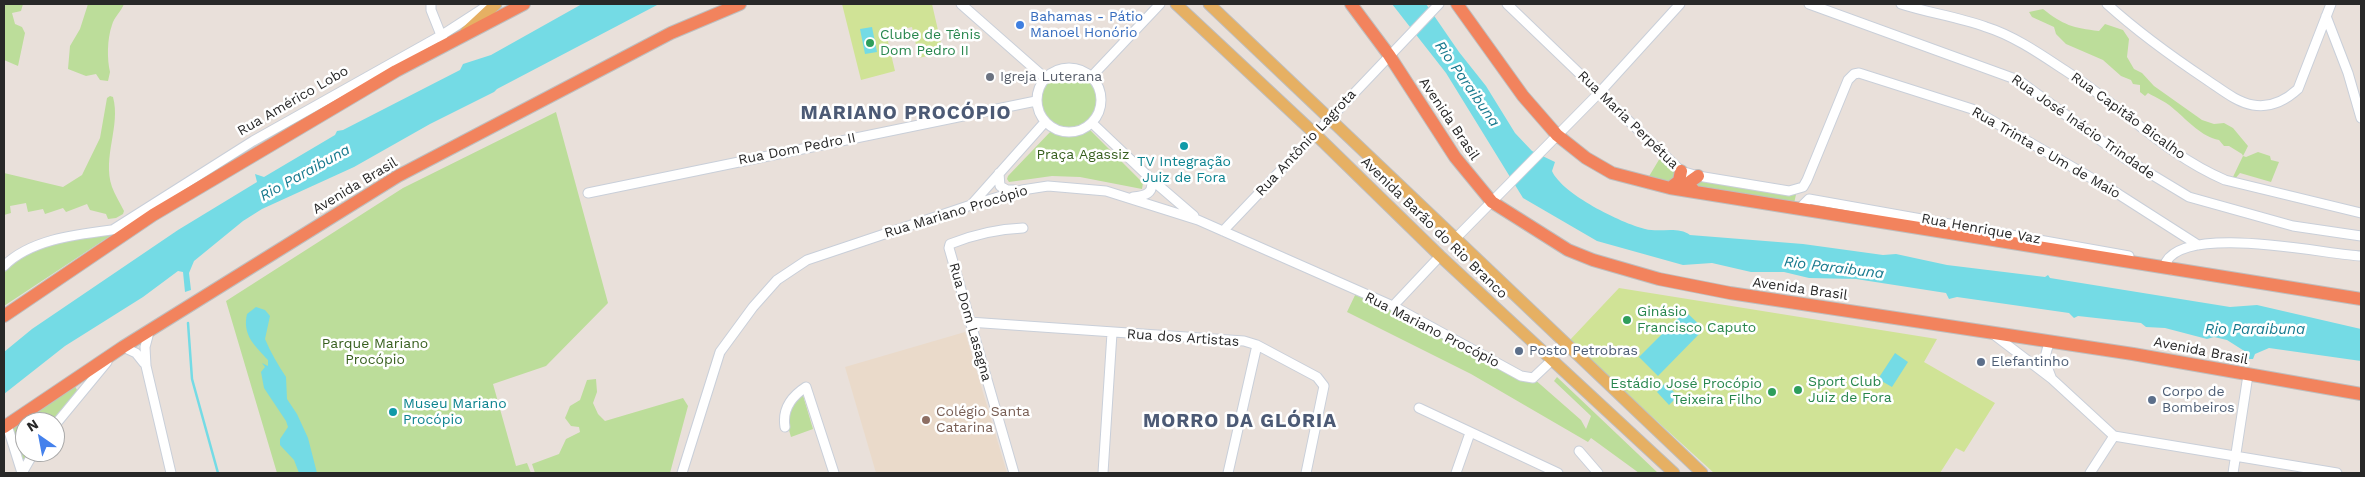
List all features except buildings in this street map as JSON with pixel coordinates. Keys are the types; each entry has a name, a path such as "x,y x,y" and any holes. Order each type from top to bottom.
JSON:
{"highway":[{"path":"4,316 137,226 396,71 444,40 462,36 524,4"},
{"name":"Avenida Brasil","path":"6,426 119,350 398,176 671,33 740,4"},
{"name":"Avenida Brasil","path":"1350,4 1392,53 1455,157 1495,199 1568,250 1621,269 1730,294 1989,331 2361,394"},
{"path":"1457,4 1552,139 1612,173 1670,188 1695,183 1799,209 2169,266 2361,299"},
{"path":"1670,188 1679,181 1681,171 1695,183"}],"main road":[{"path":"462,36 496,4"},
{"name":"Avenida Barão do Rio Branco","path":"1176,4 1315,134 1551,361 1674,473"},
{"name":"Avenida Barão do Rio Branco","path":"1209,4 1702,473"}],"street":[{"path":"431,4 431,10 444,40"},
{"name":"Rua Américo Lobo","path":"114,229 283,123 444,40 490,4"},
{"path":"961,4 1045,78"},
{"path":"1092,76 1160,4"},
{"name":"Rua Antônio Lagrota","path":"1223,231 1439,4"},
{"name":"Rua Maria Perpétua","path":"1507,4 1681,171"},
{"path":"1455,239 1600,92 1680,4"},
{"name":"Rua José Inácio Trindade","path":"1808,4 2018,80 2126,159 2189,197 2293,226 2361,236"},
{"name":"Rua Capitão Bicalho","path":"1901,4 1985,26 2003,34 2070,73 2113,104 2152,137 2206,172 2226,180 2361,213"},
{"path":"2107,4 2151,43 2236,100 2254,106 2274,104 2288,98 2298,89 2308,66 2305,58 2318,24 2326,16 2331,4"},
{"path":"2326,16 2348,73 2361,118"},
{"path":"1068,67 1077,68 1092,76 1100,88 1101,96 1100,110 1092,123 1082,129 1071,132 1059,131 1045,122 1039,112 1036,101 1039,86 1045,78 1060,69 1068,67"},
{"name":"Rua Trinta e Um de Maio","path":"1695,183 1789,191 1803,187 1848,80 1854,74 1859,73 1930,94 1972,109 2112,190 2198,245"},
{"name":"Rua Dom Pedro II","path":"588,193 1036,101"},
{"path":"971,205 1045,122"},
{"path":"1092,123 1198,220"},
{"path":"999,173 999,184 1001,187 1007,190 1022,190"},
{"path":"1130,198 1143,196 1149,192 1152,186 1151,179"},
{"name":"Rua Mariano Procópio","path":"682,473 720,352 741,322 777,280 807,260 971,205 1022,190 1048,186 1106,191 1198,220 1392,306 1512,372 1533,378 1551,361"},
{"name":"Rua Américo Lobo","path":"4,266 18,254 40,244 137,226"},
{"name":"Rua Dom Lasagna","path":"1014,473 948,248 950,244 996,229 1023,228"},
{"path":"2169,266 2170,256 2198,245 2270,244 2361,256"},
{"path":"1392,306 1440,256"},
{"name":"Rua dos Artistas","path":"969,322 1112,333 1228,339 1256,345 1317,377 1324,386 1306,473"},
{"path":"1989,331 2052,379 2114,436 2236,458 2337,473"},
{"path":"149,332 145,346 146,366 171,473"},
{"path":"1103,473 1112,333"},
{"path":"2051,341 2045,352 2045,363 2052,379"},
{"path":"1228,473 1256,345"},
{"path":"65,413 119,350 136,353 146,366"},
{"path":"2234,473 2248,375"},
{"path":"785,427 785,412 789,403 806,387 834,473"},
{"path":"1419,408 1558,473"},
{"path":"6,426 22,473"},
{"path":"1456,473 1470,433"},
{"path":"2090,473 2114,436"},
{"path":"1579,451 1596,472"},
{"path":"22,473 28,462"}],"shaded area":[{"name":"Colégio Santa Catarina","path":"965,332 1007,473 876,473 845,367"}],"green space":[{"path":"4,4 23,4 21,11 12,13 15,24 22,27 25,33 18,66 4,60"},
{"path":"88,4 124,4 114,19 110,31 108,61 110,72 108,81 100,80 96,74 86,76 68,69 70,46 80,29"},
{"name":"Clube de Tênis Dom Pedro II","path":"842,4 932,4 943,52 919,58 912,27 886,33 895,71 861,80"},
{"path":"2043,9 2057,19 2082,29 2099,31 2105,24 2123,30 2129,39 2127,57 2134,69 2142,73 2154,86 2202,120 2214,124 2224,123 2233,128 2248,146 2243,156 2229,146 2224,146 2219,140 2201,132 2166,103 2148,93 2145,96 2140,92 2140,85 2133,84 2131,80 2121,76 2103,60 2066,44 2056,34 2054,27 2032,17 2029,12"},
{"name":"Praça Agassiz","path":"1072,64 1084,68 1093,74 1100,81 1104,90 1103,109 1090,127 1090,130 1143,183 1142,189 1080,177 1052,176 1009,182 1007,179 1052,130 1067,133 1053,127 1043,118 1036,96 1039,84 1046,74 1057,67"},
{"path":"113,97 115,119 109,164 110,176 113,190 124,211 123,214 116,218 108,219 106,214 90,210 87,204 66,212 63,208 45,214 43,209 28,212 26,203 10,206 11,213 4,215 4,173 63,187 82,175 100,138 107,98"},
{"name":"Parque Mariano Procópio","path":"556,112 608,303 546,366 493,384 516,466 527,463 531,473 277,473 226,301 403,188"},
{"path":"2258,152 2270,156 2271,160 2279,162 2271,182 2240,173 2234,180 2232,179 2243,156 2246,157"},
{"path":"1663,153 1681,171 1679,181 1645,183"},
{"path":"1698,176 1797,190 1793,208 1695,192"},
{"path":"116,232 4,306 4,273 27,254 56,243"},
{"name":"Sport Club Juiz de Fora","path":"1619,288 1937,339 1924,362 1995,403 1964,452 1956,448 1940,473 1714,473 1569,341"},
{"path":"1357,291 1533,378 1581,420 1586,429 1591,416 1554,381 1557,377 1658,473 1639,473 1591,438 1588,442 1471,374 1347,312"},
{"path":"596,379 597,392 593,403 598,414 605,421 683,398 688,406 670,473 535,473 532,464 559,454 566,439 580,432 579,427 571,426 565,418 570,406 580,400 587,380"},
{"path":"75,386 78,392 62,412 36,412"},
{"path":"802,392 813,429 791,437 787,417 788,412"},
{"path":"15,426 15,437 12,428"}],"water":[{"name":"Rio Paraibuna","path":"582,4 659,4 430,124 354,167 262,209 243,221 194,261 189,273 191,290 185,292 183,272 178,271 143,297 65,346 4,394 4,352 32,329 178,230 257,182 255,174 264,177 335,135 337,131 343,130 460,70 463,64 491,55"},
{"name":"Rio Paraibuna","path":"1392,4 1426,4 1459,52 1486,86 1515,133 1532,151 1555,162 1552,171 1558,180 1579,198 1635,226 1651,230 1674,230 1690,235 1803,244 1883,255 1896,254 1947,265 2045,277 2048,275 2050,278 2230,307 2257,305 2361,329 2361,361 2269,348 2255,354 2253,359 2249,359 2249,354 2227,340 2214,337 2207,339 2165,328 2146,327 2141,323 2078,316 2074,318 2069,313 1957,297 1949,299 1946,293 1856,279 1809,278 1784,272 1751,272 1712,263 1683,265 1597,241 1523,198 1446,73"},
{"path":"872,27 877,52 865,54 860,29"},
{"path":"256,307 265,310 270,316 265,339 286,377 287,399 297,414 308,438 317,473 299,473 294,460 280,445 280,439 288,427 264,388 261,372 265,367 262,363 268,366 268,360 251,340 246,328 247,314"},
{"path":"1685,311 1704,329 1658,376 1639,357"},
{"path":"1895,353 1908,362 1892,387 1878,379"},
{"path":"1665,383 1678,396 1669,405 1657,392"}],"waterway":[{"path":"188,323 192,379 218,473"}],"place":[{"name":"Bahamas - Pátio Manoel Honório","path":"1020,25"},
{"name":"Clube de Tênis Dom Pedro II","path":"870,43"},
{"name":"Igreja Luterana","path":"990,77"},
{"name":"TV Integração Juiz de Fora","path":"1184,146"},
{"name":"Ginásio Francisco Caputo","path":"1627,320"},
{"name":"Posto Petrobras","path":"1519,351"},
{"name":"Elefantinho","path":"1981,362"},
{"name":"Sport Club Juiz de Fora","path":"1798,390"},
{"name":"Estádio José Procópio Teixeira Filho","path":"1772,392"},
{"name":"Corpo de Bombeiros","path":"2152,400"},
{"name":"Museu Mariano Procópio","path":"393,412"},
{"name":"Colégio Santa Catarina","path":"926,420"}],"district":[{"name":"MARIANO PROCÓPIO","path":"906,113"},
{"name":"MORRO DA GLÓRIA","path":"1240,421"}]}
